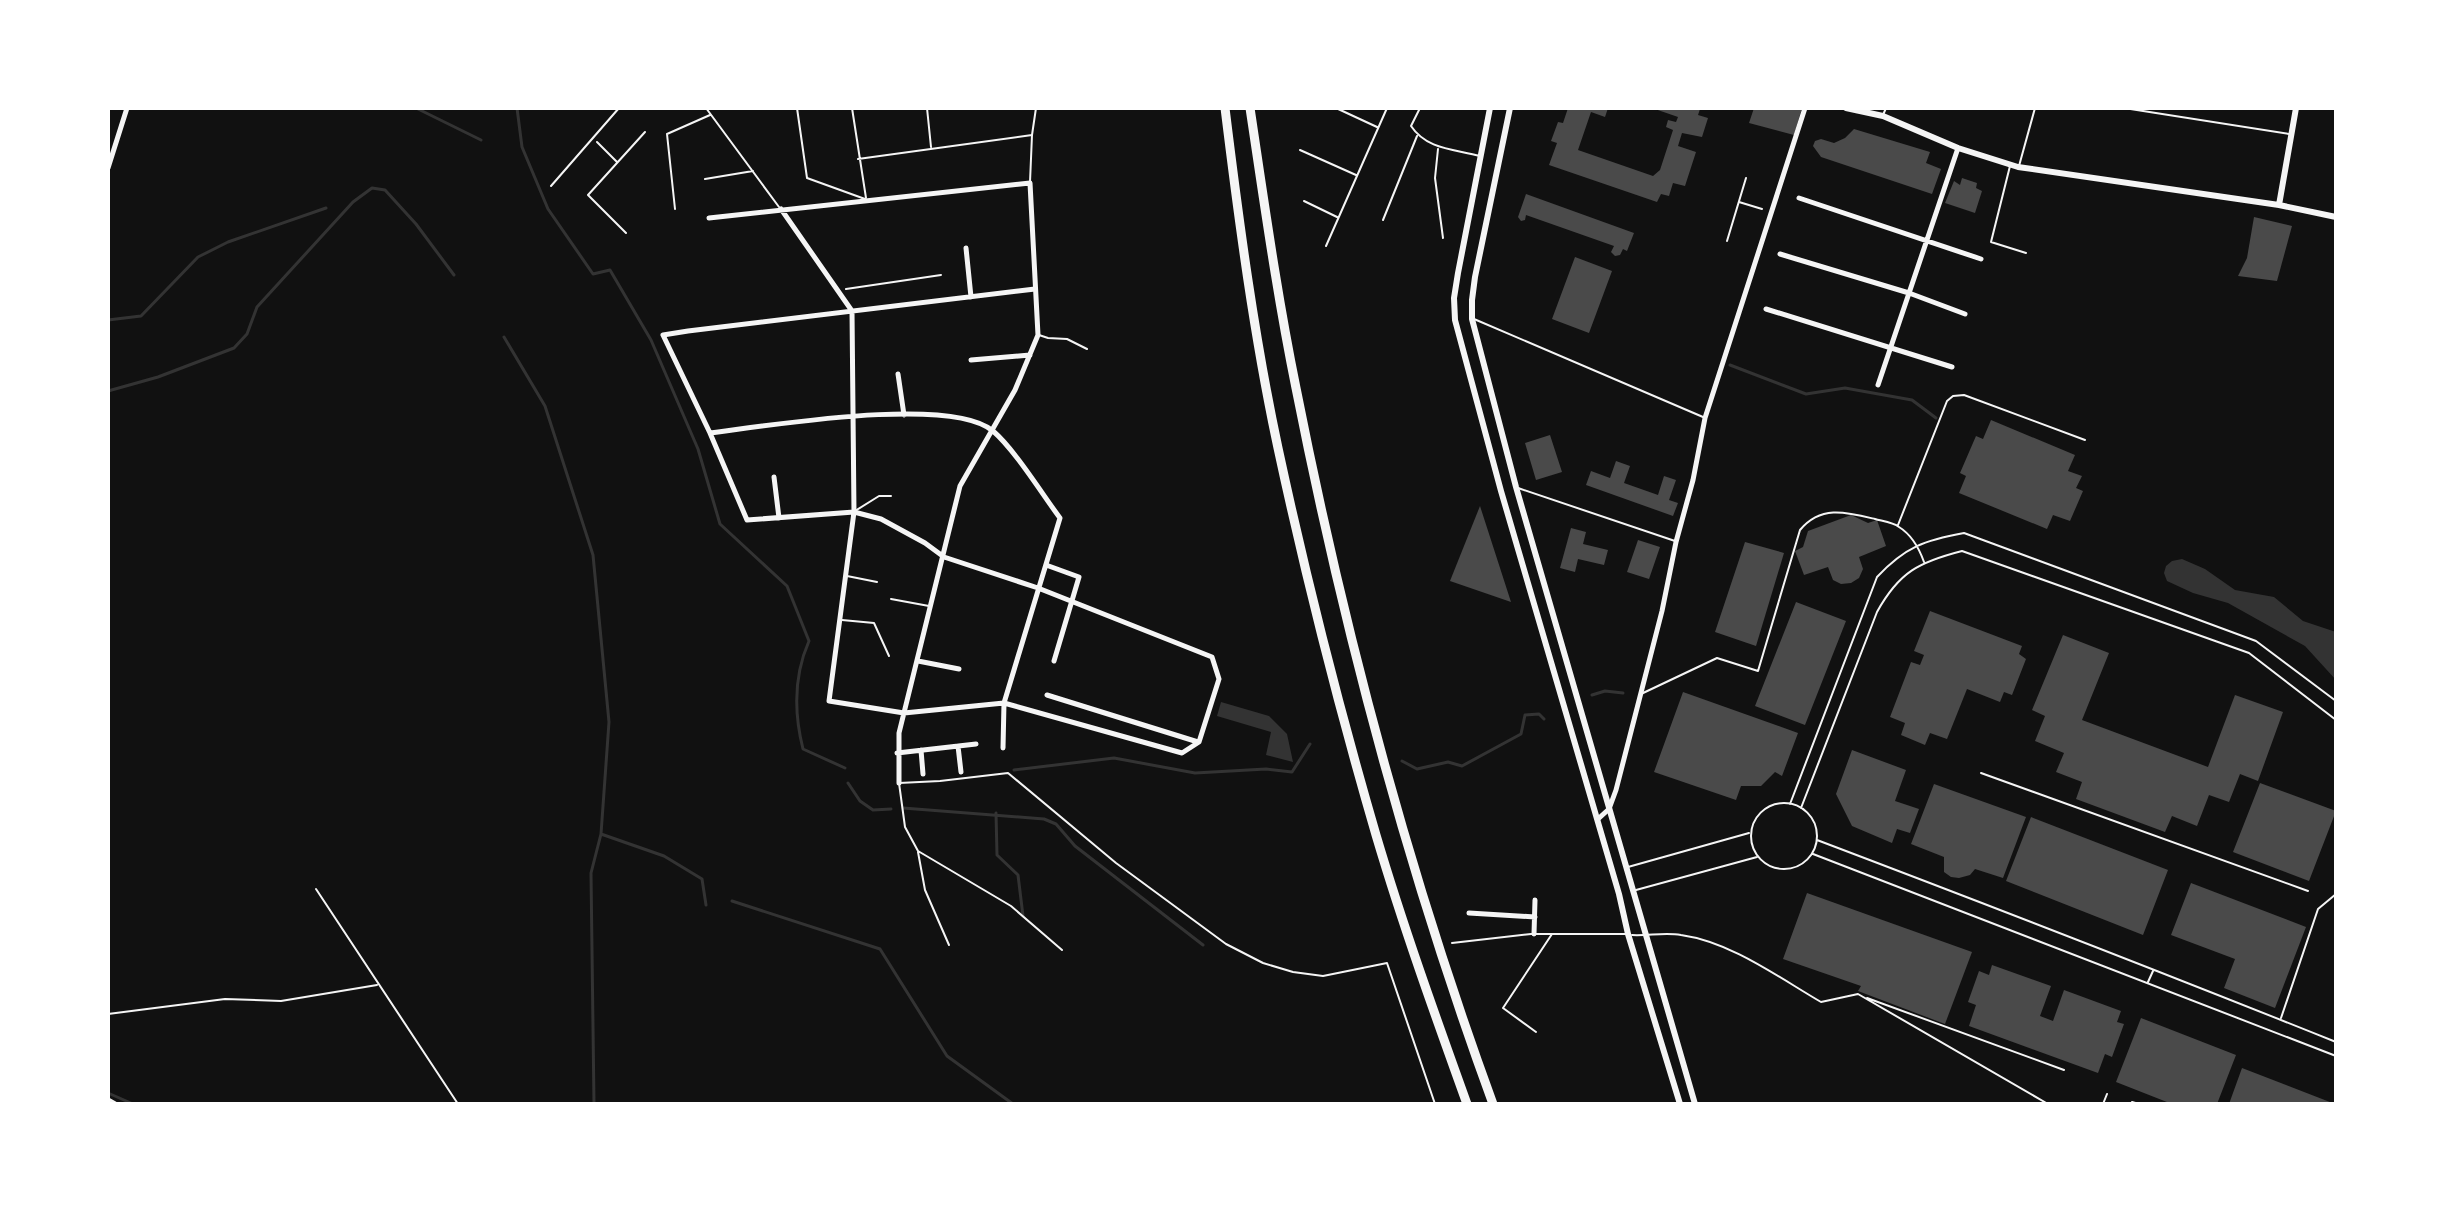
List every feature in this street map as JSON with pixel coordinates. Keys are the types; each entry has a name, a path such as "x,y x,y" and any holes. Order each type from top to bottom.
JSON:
{"highway":[{"path":"1225,108 1244,259 1269,399 1317,613 1376,835 1467,1104"},
{"path":"1250,108 1296,388 1329,543 1406,845 1493,1104"}],"street":[{"path":"108,168 127,108"},
{"path":"1490,108 1456,285 1455,320 1628,934 1680,1104"},
{"path":"1510,108 1475,277 1472,319 1516,487 1695,1104"},
{"path":"1598,819 1609,809 1640,695 1693,480 1705,418 1805,108"},
{"path":"1846,108 1883,116 1958,148 2014,166 2279,205 2336,217"},
{"path":"2279,205 2296,108"},
{"path":"1878,385 1958,148"},
{"path":"709,218 1030,183 1038,335 1015,390 960,486 899,733 899,783"},
{"path":"1799,198 1981,259"},
{"path":"781,209 852,311 854,512 829,701 904,713 1004,703 1182,753 1199,742 1219,679 1212,657 1038,588 944,557 881,519 854,512 747,520 663,335 852,311 1035,289"},
{"path":"966,248 971,297"},
{"path":"1780,254 1909,293 1965,314"},
{"path":"1766,309 1952,367"},
{"path":"971,360 1030,355"},
{"path":"898,374 904,415"},
{"path":"710,433 852,415 960,417 993,430 1060,518 1004,703 1003,748"},
{"path":"774,477 779,518"},
{"path":"1045,565 1079,577 1054,661"},
{"path":"918,661 959,669"},
{"path":"1047,695 1199,742"},
{"path":"897,753 976,744"},
{"path":"958,746 961,772"},
{"path":"921,750 923,774"},
{"path":"1534,934 1535,900"},
{"path":"1469,913 1535,917"},
{"path":"108,1100 115,1104"}],"lane":[{"path":"551,186 619,108"},
{"path":"706,108 781,209"},
{"path":"797,108 807,178 866,199"},
{"path":"852,108 866,199"},
{"path":"927,108 931,149"},
{"path":"1030,183 1036,108"},
{"path":"1336,108 1378,127"},
{"path":"1326,246 1387,108"},
{"path":"1420,108 1411,126 1417,135 1438,148 1481,156"},
{"path":"1883,116 1886,108"},
{"path":"2026,253 1991,242 2035,108"},
{"path":"2124,108 2291,135"},
{"path":"675,209 667,134 711,115"},
{"path":"858,159 1032,135"},
{"path":"1383,220 1417,135"},
{"path":"1438,148 1435,178 1443,238"},
{"path":"1300,150 1357,176"},
{"path":"705,179 754,171"},
{"path":"1304,201 1338,218"},
{"path":"1472,319 1705,418"},
{"path":"1038,335 1067,339 1087,349"},
{"path":"1898,525 1947,401 1953,396 1964,395 2085,440"},
{"path":"1516,487 1676,542"},
{"path":"854,512 879,496 891,496"},
{"path":"1640,695 1717,658 1758,671 1800,530 1810,518 1831,512 1898,525 1918,546 1924,563"},
{"path":"1790,804 1877,577 1896,557 1936,538 1964,533 2256,641 2336,701"},
{"path":"1801,808 1877,612 1890,589 1908,572 1924,563 1962,551 2249,653 2336,720"},
{"path":"846,575 877,582"},
{"path":"891,599 931,607"},
{"path":"841,620 874,623 889,656"},
{"path":"949,945 925,890 918,851 905,827 899,783 1008,773 1116,863 1226,944 1263,963 1293,972 1323,976 1387,963 1435,1104"},
{"path":"1981,773 2308,891"},
{"path":"1790,804 1801,808 1813,818 1817,840 1813,854 1799,866 1789,869 1768,865 1758,857 1750,832 1755,819 1773,805 1790,804"},
{"path":"1625,868 1750,832"},
{"path":"1817,840 2336,1042"},
{"path":"918,851 1011,906 1062,950"},
{"path":"1813,854 2336,1056"},
{"path":"1633,891 1758,857"},
{"path":"316,889 458,1104"},
{"path":"2280,1019 2318,909 2336,894"},
{"path":"1536,1032 1503,1008 1553,933"},
{"path":"1452,943 1553,933 1679,934 1708,941 1769,971 1821,1002 1858,994 2048,1104"},
{"path":"2147,984 2153,971"},
{"path":"108,1014 225,999 281,1001 377,985"},
{"path":"1865,998 1868,996 2064,1070"},
{"path":"2103,1104 2107,1094"},
{"path":"2132,1102 2139,1104"}],"path":[{"path":"626,233 588,195 645,132"},
{"path":"593,139 617,162"},
{"path":"1727,241 1746,178"},
{"path":"1739,202 1771,212"},
{"path":"837,290 941,275"}],"shaded area":[{"path":"2182,559 2205,569 2235,590 2274,597 2303,621 2336,632 2336,680 2305,646 2228,603 2193,593 2167,581 2164,573 2166,566"},
{"path":"1221,702 1269,716 1287,734 1293,762 1266,755 1271,732 1217,716"}],"building":[{"path":"1568,108 1608,108 1605,117 1591,112 1578,150 1653,176 1660,170 1673,130 1666,127 1668,120 1676,122 1678,117 1652,108 1700,109 1698,115 1708,118 1702,137 1682,133 1678,146 1696,152 1685,186 1673,183 1669,196 1661,194 1657,202 1549,165 1557,143 1551,141 1558,122 1563,123"},
{"path":"1754,108 1802,108 1794,135 1749,123"},
{"path":"1854,129 1930,152 1926,163 1941,169 1932,194 1821,157 1813,146 1815,141 1821,139 1834,143"},
{"path":"1962,178 1977,183 1976,188 1982,191 1975,213 1945,203 1954,181 1960,185"},
{"path":"1526,194 1634,233 1627,251 1623,249 1620,255 1615,256 1611,252 1614,246 1526,215 1525,220 1521,221 1518,217"},
{"path":"2254,217 2292,226 2277,281 2238,276 2247,258"},
{"path":"1575,257 1612,271 1589,333 1552,319"},
{"path":"1991,420 2075,455 2068,471 2082,476 2076,488 2083,491 2070,521 2053,515 2047,529 1959,493 1966,476 1960,473 1976,436 1983,439"},
{"path":"1550,435 1562,472 1536,480 1525,443"},
{"path":"1616,461 1630,466 1624,483 1658,495 1664,476 1676,480 1669,500 1678,503 1673,516 1586,485 1591,471 1610,478"},
{"path":"1480,506 1511,602 1450,581"},
{"path":"1851,515 1868,523 1877,520 1886,546 1859,557 1863,569 1859,578 1851,583 1841,584 1833,580 1828,567 1804,575 1795,551 1803,547 1808,531"},
{"path":"1571,528 1586,532 1583,544 1608,550 1604,565 1578,559 1575,572 1560,568"},
{"path":"1638,540 1660,547 1649,579 1627,572"},
{"path":"1745,542 1784,553 1756,646 1715,632"},
{"path":"1796,602 1846,621 1805,725 1755,706"},
{"path":"1930,611 2022,646 2019,654 2026,659 2012,695 2004,692 2000,702 1967,689 1947,739 1930,733 1925,745 1901,735 1905,723 1890,717 1911,662 1920,665 1924,655 1914,651"},
{"path":"2063,635 2109,653 2082,720 2208,767 2235,695 2283,712 2258,781 2240,774 2229,802 2209,795 2197,826 2172,816 2165,832 2076,799 2082,782 2056,772 2064,753 2035,741 2045,716 2032,710"},
{"path":"1683,692 1798,733 1782,776 1775,772 1761,786 1741,786 1736,800 1654,772"},
{"path":"1852,750 1906,770 1895,801 1919,809 1910,833 1897,829 1892,843 1852,826 1836,794"},
{"path":"2260,783 2336,811 2309,881 2233,852"},
{"path":"1934,784 2026,817 2003,878 1975,869 1970,875 1951,877 1944,872 1944,857 1911,844"},
{"path":"2031,817 2168,870 2143,935 2006,881"},
{"path":"2191,883 2306,927 2275,1008 2224,988 2235,959 2171,935"},
{"path":"1807,893 1972,952 1945,1024 1858,991 1861,986 1783,959"},
{"path":"1992,965 2051,986 2040,1016 2053,1021 2064,990 2121,1011 2117,1022 2124,1024 2112,1057 2105,1054 2098,1073 1969,1026 1976,1005 1968,1002 1979,971 1989,975"},
{"path":"2141,1018 2236,1055 2217,1104 2172,1104 2116,1082"},
{"path":"2242,1068 2335,1104 2229,1104"}],"waterway":[{"path":"416,108 481,140"},
{"path":"517,108 522,147 548,209 593,274 610,270 651,340 698,449 720,524 787,586 809,641 800,667 797,694 803,749 845,768"},
{"path":"108,391 158,377 234,348 247,334 257,307 353,202 372,188 385,190 416,224 454,275"},
{"path":"108,320 141,316 198,257 228,242 326,208"},
{"path":"504,337 545,406 593,555 609,722 601,834 591,873 594,1104"},
{"path":"1730,365 1806,394 1845,388 1912,400 1936,418"},
{"path":"1592,695 1605,691 1623,693"},
{"path":"1402,761 1417,769 1448,762 1462,766 1521,734 1525,715 1539,714 1544,719"},
{"path":"1014,770 1114,758 1195,773 1266,769 1292,772 1310,744"},
{"path":"848,783 860,801 873,810 891,809"},
{"path":"903,808 1044,819 1056,824 1075,846 1203,945"},
{"path":"996,813 997,855 1018,875 1023,916"},
{"path":"601,834 664,856 702,879 706,905"},
{"path":"732,901 880,949 947,1056 1013,1104"},
{"path":"108,1093 133,1104"}]}
